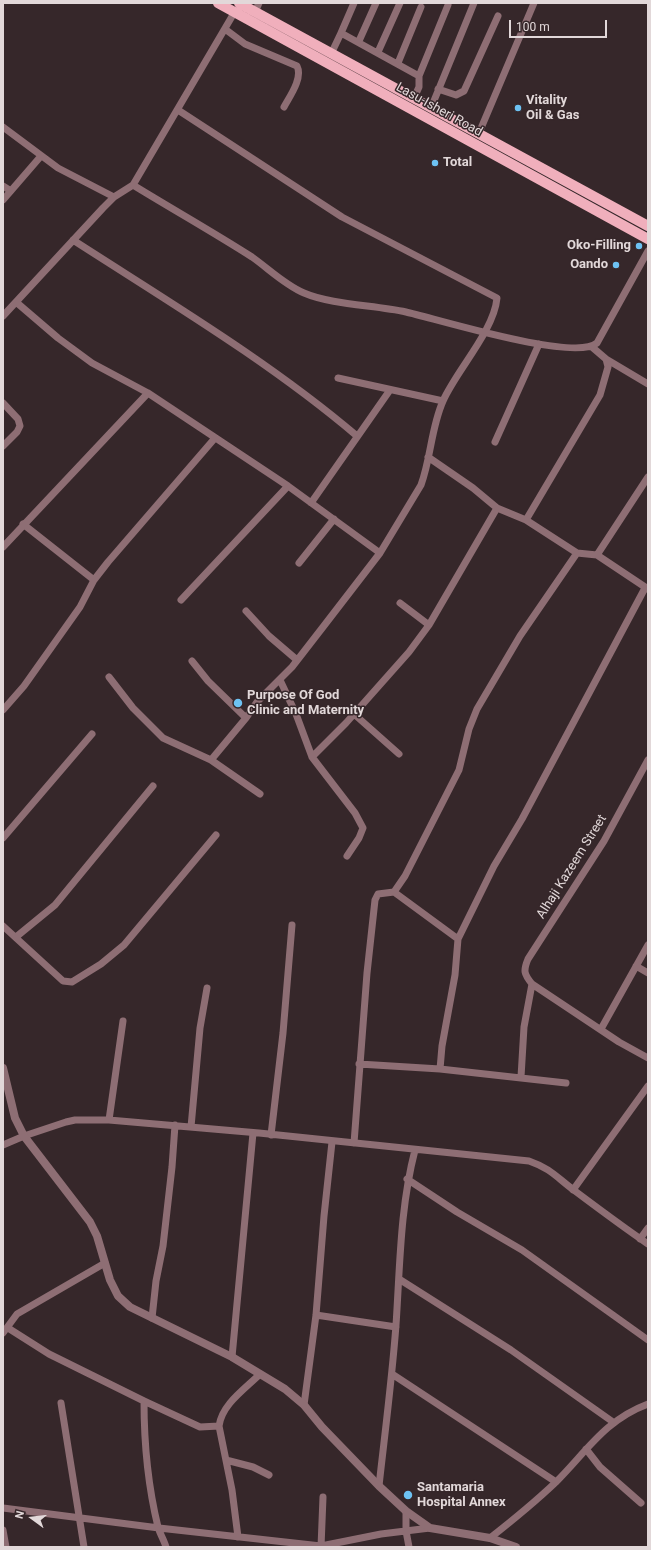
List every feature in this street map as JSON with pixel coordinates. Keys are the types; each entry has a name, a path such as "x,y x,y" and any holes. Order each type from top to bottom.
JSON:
{"main road":[{"name":"Lasu-Isheri Road","path":"218,3 648,239"},
{"name":"Lasu-Isheri Road","path":"239,3 257,8 331,54 648,226"}],"street":[{"path":"331,54 354,3"},
{"path":"359,42 376,3"},
{"path":"378,52 400,3"},
{"path":"431,108 474,3"},
{"path":"479,133 534,3"},
{"path":"414,98 419,87 419,76 448,5"},
{"path":"398,63 421,7"},
{"path":"3,316 114,197 133,185 234,13"},
{"path":"438,89 456,95 464,91 498,16"},
{"path":"225,29 245,44 297,66 299,71 296,82 284,107"},
{"path":"341,32 419,76"},
{"path":"178,110 342,217 494,295 497,298 497,303 484,333 443,401 421,485 380,553 297,660 280,680 257,702 246,718 211,760"},
{"path":"3,127 58,168 114,197"},
{"path":"3,200 41,156"},
{"path":"133,185 253,258 305,293 405,312 484,333 539,344 584,348 592,347 597,343 648,251"},
{"path":"3,186 11,191"},
{"path":"73,240 298,389 357,436"},
{"path":"16,302 58,338 92,363 148,393 288,486 380,553"},
{"path":"495,442 539,344"},
{"path":"592,347 606,359 648,384"},
{"path":"526,520 600,395 608,368 606,359"},
{"path":"338,378 443,401"},
{"path":"311,504 390,390"},
{"path":"3,547 23,524 148,393"},
{"path":"3,404 18,419 20,426 17,432 3,446"},
{"path":"3,710 24,686 80,608 94,580 108,562 215,438"},
{"path":"428,457 473,488 497,508 526,520 577,553 597,555 646,589 522,819 494,866 458,939 455,975 442,1046 440,1068"},
{"path":"597,555 645,491 648,478"},
{"path":"181,600 288,486"},
{"path":"312,757 354,714 409,652 429,625 497,508"},
{"path":"299,563 334,519"},
{"path":"23,524 94,580"},
{"path":"394,892 405,876 459,770 469,729 477,709 520,636 577,553"},
{"path":"400,603 429,625"},
{"path":"246,611 269,636 297,660"},
{"path":"192,661 208,681 246,718"},
{"path":"109,677 133,708 163,738 211,760 260,794"},
{"path":"280,680 296,714 312,757 355,813 363,828 359,838 347,856"},
{"path":"354,714 399,754"},
{"path":"3,838 92,734"},
{"name":"Alhaji Kazeem Street","path":"532,984 525,976 524,970 528,959 600,848 648,760"},
{"path":"16,937 55,905 153,786"},
{"path":"3,926 63,981 72,982 101,964 124,945 216,835"},
{"path":"354,1143 359,1064 375,900 378,894 394,892 458,939"},
{"path":"271,1135 283,1034 292,925"},
{"path":"601,1029 648,945"},
{"path":"636,966 648,973"},
{"path":"522,1077 524,1027 532,984 648,1058"},
{"path":"191,1127 200,1028 207,988"},
{"path":"109,1120 123,1021"},
{"path":"359,1064 440,1068 566,1083"},
{"path":"3,1070 15,1118 24,1136 90,1222 97,1236 110,1280 118,1296 130,1307 232,1357 285,1389 304,1405 322,1427 379,1486 406,1511 430,1528"},
{"path":"573,1190 648,1086"},
{"path":"3,1145 24,1136 75,1120 109,1120 529,1161 549,1170 573,1190 648,1244"},
{"path":"152,1318 156,1281 163,1246 175,1126"},
{"path":"232,1357 253,1133"},
{"path":"304,1405 316,1315 332,1142"},
{"path":"379,1486 396,1327 400,1235 407,1180 415,1150"},
{"path":"407,1180 457,1212 522,1250 648,1340"},
{"path":"640,1238 648,1228"},
{"path":"106,1263 17,1314 5,1330 49,1354 200,1427 219,1426"},
{"path":"399,1279 511,1350 613,1422"},
{"path":"316,1315 396,1327"},
{"path":"238,1537 219,1426 220,1418 226,1408 260,1374"},
{"path":"392,1374 556,1482"},
{"path":"144,1401 145,1443 149,1479 159,1528 166,1547"},
{"path":"61,1403 84,1547"},
{"path":"490,1538 556,1482 586,1448 613,1422 630,1411 648,1404"},
{"path":"586,1448 600,1467 641,1503"},
{"path":"226,1460 253,1467 269,1475"},
{"path":"321,1546 323,1496"},
{"path":"3,1508 159,1528 321,1546 430,1528 490,1538 516,1547"},
{"path":"406,1511 406,1531 409,1547"},
{"path":"3,1530 6,1547"},
{"path":"246,1538 247,1547"}],"place":[{"name":"Vitality Oil & Gas","path":"518,108"},
{"name":"Total","path":"435,163"},
{"name":"Oko-Filling","path":"639,246"},
{"name":"Oando","path":"616,265"},
{"name":"Purpose Of God Clinic and Maternity","path":"238,703"},
{"name":"Santamaria Hospital Annex","path":"408,1495"}]}
